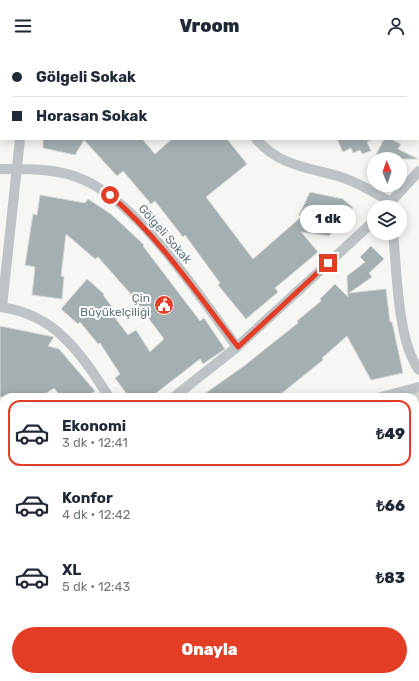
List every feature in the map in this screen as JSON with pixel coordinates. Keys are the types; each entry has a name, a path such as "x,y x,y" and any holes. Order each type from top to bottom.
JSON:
{"street":[{"path":"20,140 18,169 1,307 31,316 50,326 67,338 88,365 106,393"},
{"path":"257,140 268,151 282,161 362,185 382,200"},
{"name":"Gölgeli Sokak","path":"0,170 18,169 54,171 84,180 110,195 133,215 171,259 238,347"},
{"path":"393,200 419,171"},
{"path":"179,393 238,347 367,227"},
{"path":"394,240 402,320 409,348 419,370"},
{"path":"396,393 419,387"}],"shaded area":[{"path":"419,387 419,393 396,393"}],"building":[{"path":"43,140 84,140 75,155 43,148"},
{"path":"84,140 143,140 155,154 171,140 228,140 247,164 206,197 253,259 301,217 299,215 310,192 343,199 353,208 329,236 301,232 318,252 275,288 278,292 246,319 218,285 220,283 185,235 183,237 155,201 151,204 123,171 117,176"},
{"path":"337,140 371,140 367,142 371,151 362,154 360,150 353,153 351,148 343,152"},
{"path":"384,140 393,140 401,144 398,149 404,152 378,152"},
{"path":"407,154 418,159 407,159"},
{"path":"40,195 85,203 88,199 111,214 144,245 143,246 200,321 204,318 225,349 203,364 200,359 156,393 126,393 115,378 120,374 100,343 98,344 80,322 78,324 61,309 87,279 104,294 103,295 116,312 112,314 128,335 136,330 150,352 164,339 129,292 98,257 95,259 66,234 61,276 64,277 62,299 32,295 35,267 25,265 33,214 37,215"},
{"path":"371,246 384,259 369,273 372,277 349,293 386,289 390,322 392,322 403,373 371,380 347,336 322,358 323,360 282,393 206,393 244,366 298,323 297,321 321,301 320,299 335,284 348,297 347,276 365,262 360,257"},
{"path":"0,326 54,337 48,346 59,349 95,391 92,393 58,393 54,388 47,393 0,393"}],"place":[{"name":"Çin Büyükelçiliği","path":"164,305"}],"route":[{"path":"110,195 133,215 171,259 238,347 328,263"}]}
